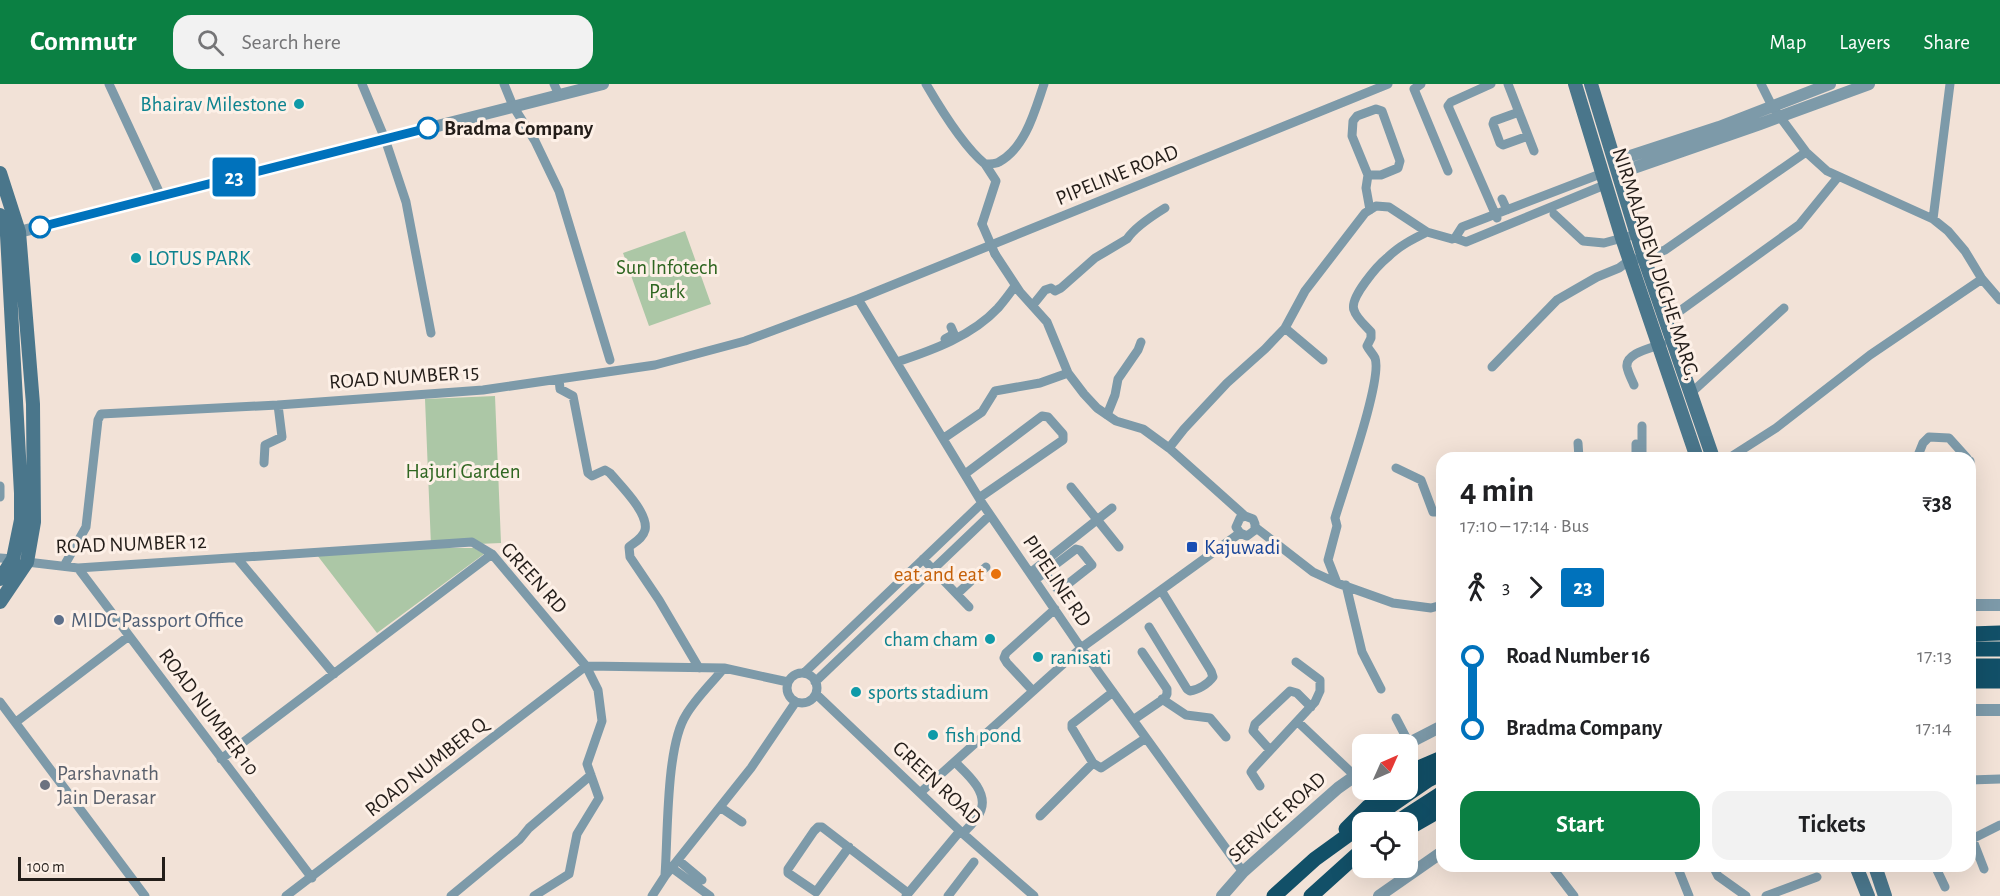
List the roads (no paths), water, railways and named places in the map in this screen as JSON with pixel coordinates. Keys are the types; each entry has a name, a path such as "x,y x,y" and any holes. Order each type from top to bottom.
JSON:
{"highway":[{"path":"1976,634 2000,633"},
{"path":"1976,649 2000,649"},
{"path":"1976,666 2000,666"},
{"path":"1976,681 2000,681"},
{"path":"1418,769 1436,761"},
{"path":"1382,812 1435,777"},
{"path":"1274,896 1377,800"},
{"path":"1416,812 1436,801"},
{"path":"1418,819 1436,803"},
{"path":"1316,859 1352,832"},
{"path":"1311,896 1352,859"},
{"path":"1331,877 1352,863"}],"main road":[{"name":"NIRMALADEVI DIGHE MARG,","path":"1575,84 1622,238 1637,259 1666,321 1666,343 1691,393 1711,452"},
{"name":"NIRMALADEVI DIGHE MARG,","path":"1591,84 1636,234 1637,259 1666,343 1695,452"},
{"path":"0,173 9,234 21,493 21,520 13,560 0,602"},
{"path":"0,215 9,234"},
{"path":"0,579 13,560"},
{"path":"1858,872 1868,896"},
{"path":"1877,872 1885,896"}],"street":[{"path":"109,84 161,196"},
{"path":"362,84 385,139 406,201 431,333"},
{"path":"504,84 513,106 535,141 559,191 610,360"},
{"path":"9,234 513,106 557,90 603,84"},
{"path":"926,84 963,139 985,164 996,182 982,224 995,254 1015,286 1047,322 1068,374 1084,394 1116,421 1143,429 1169,448 1245,516 1253,519 1256,527 1312,572 1393,603 1436,607"},
{"path":"985,164 998,163 1015,148 1029,126 1044,84"},
{"name":"PIPELINE ROAD","path":"858,300 1388,84"},
{"path":"1421,84 1414,89 1448,171"},
{"path":"1491,84 1448,105 1502,212"},
{"path":"1508,84 1533,151"},
{"path":"1761,84 1772,106 1806,152 1827,171 1933,219 1948,231 1965,251 1982,279 2000,300"},
{"path":"1617,167 1830,84"},
{"path":"1617,167 1780,117 1866,84"},
{"path":"1933,219 1950,84"},
{"path":"1368,174 1381,175 1398,168 1400,161 1382,111 1376,109 1357,116 1353,121 1352,136 1368,174 1366,188 1370,210"},
{"path":"1519,112 1494,121 1500,143 1503,145 1528,136"},
{"path":"1492,367 1557,300 1598,277 1637,259 1665,250 1806,152"},
{"path":"1666,321 1799,225 1838,177"},
{"path":"1455,238 1462,227 1605,178"},
{"path":"1169,448 1227,383 1265,350 1285,328 1305,291 1338,246 1365,213 1376,206 1389,207 1427,232 1466,242 1605,178"},
{"path":"1500,200 1502,212 1500,227"},
{"path":"1033,305 1045,290 1051,288 1055,291 1061,288 1095,258 1127,239 1142,223 1165,208"},
{"path":"1554,214 1583,241 1604,243 1636,234"},
{"path":"1381,689 1362,652 1341,584 1328,560 1337,526 1335,518 1370,403 1375,370 1375,358 1366,346 1371,338 1371,332 1353,310 1353,302 1367,280 1387,257 1427,232"},
{"path":"1738,452 1776,428 1870,356 1982,279"},
{"path":"897,362 966,333 983,322 1015,286"},
{"name":"PIPELINE RD","path":"858,300 944,438 980,501 1081,648 1243,872"},
{"name":"ROAD NUMBER 15","path":"64,566 86,527 98,420 101,414 278,405 483,390 559,379 666,362 746,341 858,300"},
{"path":"1691,393 1784,308"},
{"path":"942,345 942,340 954,334 951,327"},
{"path":"1285,328 1323,360"},
{"path":"1107,415 1115,395 1118,379 1141,342"},
{"path":"1634,386 1627,366 1629,360 1633,355 1666,343"},
{"path":"944,438 982,412 995,391 1040,383 1068,374"},
{"path":"559,379 560,389 573,396 588,473 592,476 605,470 610,473 638,506 645,529 642,536 629,548 630,557 659,600 699,668"},
{"path":"264,463 265,445 282,437 278,405"},
{"path":"804,673 813,678 817,688 816,694 806,704 795,703 788,696 786,686 794,675 804,673 980,501 1063,440 1062,434 1048,417 1042,416 965,474"},
{"path":"1642,426 1642,452"},
{"path":"1919,452 1929,436 1949,438 1962,452"},
{"path":"1578,443 1578,452"},
{"path":"1636,444 1636,452"},
{"path":"1395,468 1421,480 1433,512 1436,512"},
{"path":"0,486 0,497"},
{"path":"1071,487 1119,547"},
{"path":"1032,576 1112,508"},
{"path":"815,682 990,515"},
{"path":"1245,516 1237,522 1236,527 1240,533 1247,536 1256,527"},
{"path":"921,792 1081,648 1240,533"},
{"name":"GREEN RD","path":"237,558 472,542 492,554 586,666 598,690 602,721 587,764 599,798 577,834 568,874 534,896"},
{"path":"1032,576 1045,573 1076,549 1080,550 1092,565 1059,591 1045,573"},
{"path":"221,759 492,554"},
{"path":"237,558 334,674"},
{"name":"ROAD NUMBER 12","path":"13,560 78,568 237,558"},
{"path":"923,559 969,607"},
{"path":"957,594 986,567"},
{"name":"ROAD NUMBER 10","path":"78,568 312,878"},
{"path":"1149,627 1187,689 1195,691 1210,681 1213,677 1212,671 1161,590"},
{"path":"1976,604 2000,604"},
{"path":"1033,691 1004,658 1006,653 1055,609"},
{"path":"16,722 129,636"},
{"path":"1133,720 1167,693 1142,652"},
{"path":"1260,786 1251,772 1311,707 1320,691 1320,681 1296,662"},
{"path":"586,666 724,668 788,682"},
{"name":"ROAD NUMBER Q","path":"286,896 586,666"},
{"path":"672,868 671,773 678,734 686,715 724,668"},
{"path":"1113,692 1072,724 1072,728 1093,763 1101,768 1146,738"},
{"path":"1270,750 1253,731 1255,724 1290,692 1297,693 1311,707"},
{"name":"GREEN ROAD","path":"816,694 962,832 1034,896"},
{"path":"1162,699 1186,715 1210,718 1226,737"},
{"path":"0,702 145,896"},
{"path":"654,895 672,868 751,768 795,703"},
{"path":"1976,710 2000,710"},
{"path":"1396,718 1404,734"},
{"path":"1298,722 1352,768"},
{"path":"1418,738 1436,729"},
{"path":"849,848 816,892 788,873 788,869 818,827 822,827 849,848 907,895 981,811 981,794 972,779 955,762"},
{"path":"1040,816 1093,763"},
{"path":"451,896 520,839 529,828 591,775"},
{"name":"SERVICE ROAD","path":"1222,896 1243,872 1338,788 1352,779"},
{"path":"1976,780 2000,779"},
{"path":"720,807 742,822"},
{"path":"1976,837 2000,825"},
{"path":"1976,851 1984,869"},
{"path":"1379,896 1436,856"},
{"path":"948,896 974,862"},
{"path":"672,868 702,880"},
{"path":"672,868 710,896"},
{"path":"1556,872 1574,896"},
{"path":"1679,872 1689,896"},
{"path":"1716,872 1718,876 1746,896"},
{"path":"1938,872 1945,887"},
{"path":"1766,896 1817,877"}],"place":[{"name":"Bhairav Milestone","path":"299,104"},
{"name":"Bradma Company","path":"428,128"},
{"name":"LOTUS PARK","path":"136,258"},
{"name":"Kajuwadi","path":"1192,547"},
{"name":"eat and eat","path":"996,574"},
{"name":"MIDC Passport Office","path":"59,620"},
{"name":"cham cham","path":"990,639"},
{"name":"ranisati","path":"1038,657"},
{"name":"sports stadium","path":"856,692"},
{"name":"fish pond","path":"933,735"},
{"name":"Parshavnath Jain Derasar","path":"45,785"}],"park label":[{"name":"Sun Infotech Park","path":"667,279"},
{"name":"Hajuri Garden","path":"463,471"}]}
